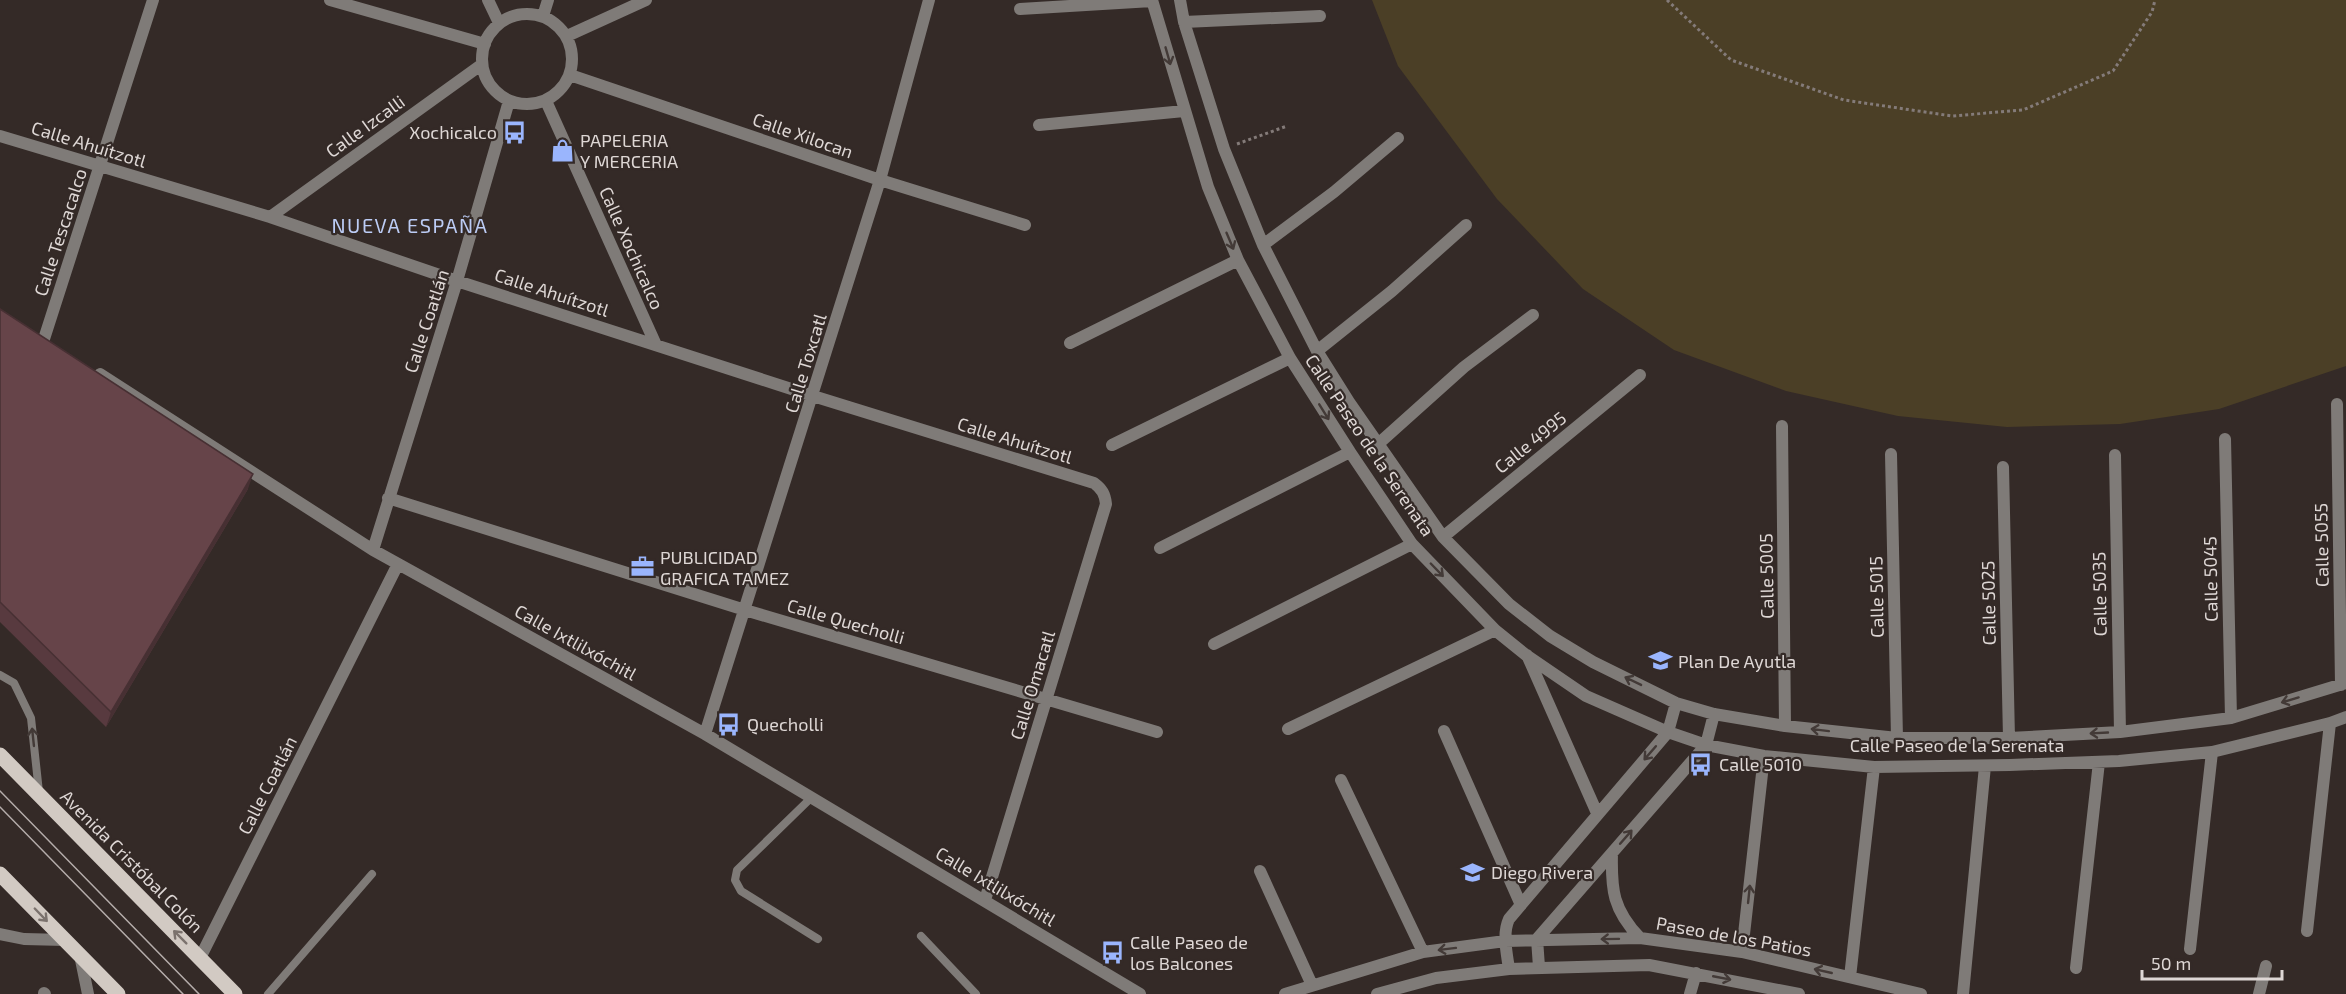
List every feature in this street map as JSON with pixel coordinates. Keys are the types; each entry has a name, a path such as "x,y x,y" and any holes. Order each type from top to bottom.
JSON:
{"main road":[{"name":"Avenida Cristóbal Colón","path":"0,756 235,994"},
{"path":"0,874 118,994"}],"street":[{"name":"Calle Tescacalco","path":"44,339 153,0"},
{"path":"330,0 484,44"},
{"path":"488,0 499,23"},
{"path":"543,16 548,0"},
{"path":"567,36 646,0"},
{"name":"Calle Toxcatl","path":"705,734 880,180 929,0"},
{"name":"Calle Paseo de la Serenata","path":"1180,0 1184,22 1224,149 1263,245 1317,351 1377,445 1443,537 1509,604 1550,636 1593,662 1676,703 1714,714 1785,726 1897,738 2009,738 2120,732 2231,718 2343,684"},
{"path":"1020,9 1152,1"},
{"name":"Calle Paseo de la Serenata","path":"1152,1 1208,187 1238,260 1290,358 1412,544 1495,630 1586,696 1668,732 1706,745 1764,756 1874,767 2099,762 2212,752 2346,717"},
{"path":"517,15 543,16 552,21 567,36 572,52 570,75 561,90 546,101 525,105 509,101 495,91 489,84 481,64 484,44 499,23 517,15"},
{"path":"1184,22 1320,16"},
{"name":"Calle Izcalli","path":"270,217 481,64"},
{"name":"Calle Xilocan","path":"570,75 880,180 1025,225"},
{"name":"Calle Coatlán","path":"372,550 458,281 509,101"},
{"name":"Calle Xochicalco","path":"546,101 656,345"},
{"path":"1039,125 1184,111"},
{"name":"Calle Ahuítzotl","path":"0,136 270,217 458,281 813,396 1094,483"},
{"path":"1263,245 1334,192 1398,138"},
{"path":"1317,351 1392,291 1466,225"},
{"path":"1070,343 1238,260"},
{"path":"1377,445 1464,367 1533,315"},
{"path":"1112,445 1290,358"},
{"name":"Calle Ixtlilxóchitl","path":"93,370 372,550 705,734 1140,994"},
{"name":"Calle 4995","path":"1443,537 1640,375"},
{"name":"Calle 5055","path":"2337,404 2343,684"},
{"name":"Calle 5005","path":"1782,426 1785,726"},
{"name":"Calle 5045","path":"2225,439 2231,718"},
{"path":"1160,548 1350,452"},
{"name":"Calle 5015","path":"1891,454 1897,738"},
{"name":"Calle 5035","path":"2115,455 2120,732"},
{"name":"Calle 5025","path":"2002,467 2009,738"},
{"name":"Calle Omacatl","path":"985,900 1106,504 1103,492 1094,483"},
{"name":"Calle Quecholli","path":"388,498 745,610 1157,732"},
{"path":"1214,644 1412,544"},
{"name":"Calle Coatlán","path":"200,958 398,564"},
{"path":"1288,729 1495,630"},
{"path":"1527,655 1597,813"},
{"path":"1509,969 1505,941 1506,925 1597,813 1668,732 1676,703"},
{"path":"1539,967 1537,939 1706,745 1714,714"},
{"path":"2307,931 2330,723"},
{"path":"1444,731 1521,905"},
{"path":"2190,949 2212,752"},
{"path":"1742,952 1764,756"},
{"path":"2076,968 2099,762"},
{"path":"1963,994 1985,766"},
{"path":"1850,977 1874,767"},
{"path":"1341,780 1423,952"},
{"path":"1612,853 1613,895 1624,920 1640,938"},
{"path":"1260,871 1312,985"},
{"path":"0,934 24,939 65,940"},
{"name":"Paseo de los Patios","path":"1285,994 1423,952 1505,941 1640,938 1742,952 1921,994"},
{"path":"80,955 88,994"},
{"path":"1377,994 1436,978 1509,969 1649,965 1799,994"},
{"path":"2259,994 2266,966"},
{"path":"1690,994 1696,973"}],"lane":[{"path":"0,675 14,683 31,718 39,795"},
{"path":"812,797 737,870 735,880 741,891 818,939"},
{"path":"268,994 372,874"},
{"path":"921,936 976,994"}],"path":[{"path":"1668,0 1731,60 1844,100 1952,116 2023,110 2113,71 2152,12 2155,0"},
{"path":"1224,149 1287,126"}],"shaded area":[{"path":"1372,0 2346,0 2346,366 2219,409 2120,424 2007,427 1898,416 1786,391 1674,350 1583,289 1497,199 1398,66"}],"building":[{"path":"0,309 253,474 111,712 0,602"}],"tram line":[{"path":"0,791 199,994"},
{"path":"0,807 183,994"}],"place":[{"name":"Xochicalco","path":"515,132"},
{"name":"PAPELERIA Y MERCERIA","path":"562,150"},
{"name":"PUBLICIDAD GRAFICA TAMEZ","path":"642,567"},
{"name":"Plan De Ayutla","path":"1660,661"},
{"name":"Quecholli","path":"729,724"},
{"name":"Calle 5010","path":"1701,764"},
{"name":"Diego Rivera","path":"1473,872"},
{"name":"Calle Paseo de los Balcones","path":"1112,952"}],"district":[{"name":"NUEVA ESPAÑA","path":"410,225"}]}
